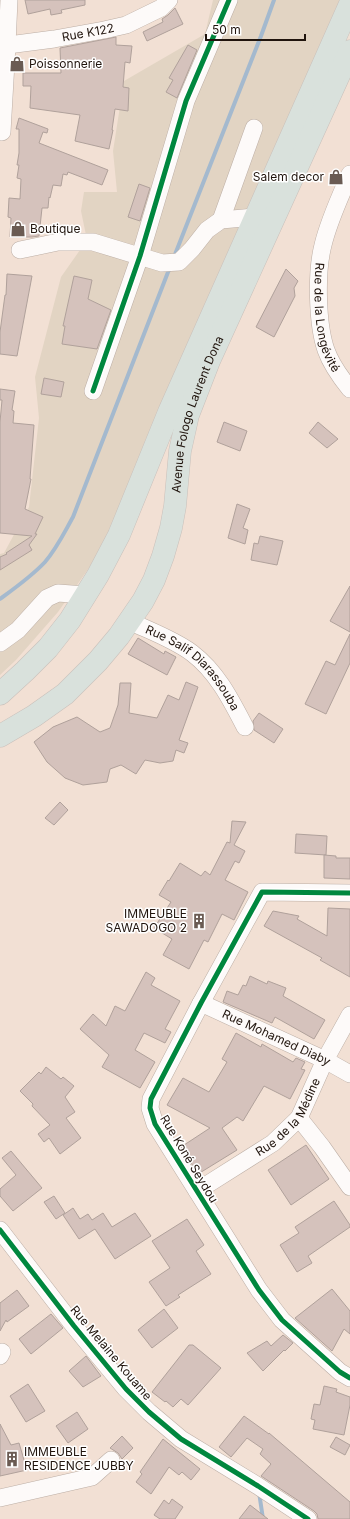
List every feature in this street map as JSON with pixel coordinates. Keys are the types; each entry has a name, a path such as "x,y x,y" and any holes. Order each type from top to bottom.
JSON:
{"main road":[{"name":"Avenue Fologo Laurent Dona","path":"0,694 48,648 70,620 98,575 119,535 169,412 350,4"},
{"name":"Avenue Fologo Laurent Dona","path":"0,736 34,716 65,694 98,661 130,621 154,580 163,556 175,506 184,431 188,415 209,361 350,51"}],"street":[{"path":"2,132 4,46 9,0"},
{"name":"Rue K122","path":"4,46 54,39 126,25 161,8 169,0"},
{"path":"93,391 140,256 186,101 229,0"},
{"path":"221,220 254,128"},
{"name":"Rue de la Longévité","path":"350,174 329,222 322,247 319,271 321,326 326,351 340,376 350,389"},
{"path":"20,250 58,242 94,242 140,256 171,262 192,249 207,230 221,220 255,217"},
{"path":"0,644 18,630 47,598 58,593 85,595"},
{"name":"Rue Salif Diarassouba","path":"130,621 174,641 192,653 207,666 222,686 245,727"},
{"name":"Rue Koné Seydou","path":"350,893 262,892 150,1099 150,1108 155,1124 259,1290 282,1320 340,1372 350,1378"},
{"name":"Rue Mohamed Diaby","path":"201,1003 324,1060 350,1074"},
{"name":"Rue de la Médine","path":"197,1191 272,1143 299,1118 324,1060 350,1015"},
{"path":"299,1118 322,1147 350,1187"},
{"name":"Rue Melaine Kouame","path":"0,1230 74,1326 126,1389 149,1412 181,1439 258,1486 308,1519"},
{"path":"0,1498 92,1477 111,1460"}],"shaded area":[{"path":"213,0 345,0 110,530 91,565 58,612 16,660 0,675 0,554 4,553 29,507 39,418 35,377 61,277 87,240 81,211 84,192 117,192 113,151 124,81 205,34"}],"building":[{"path":"25,0 85,0 85,5 61,10 62,13 51,15 50,9 28,14"},
{"path":"175,8 183,24 147,41 143,32 163,22 162,19"},
{"path":"116,37 116,45 132,46 130,63 125,62 123,87 129,88 128,111 115,109 109,149 75,141 80,115 30,108 31,86 23,86 23,73 61,73 60,48"},
{"path":"188,45 197,50 177,98 166,92 173,80 169,78"},
{"path":"19,118 48,129 47,133 43,132 39,143 108,170 102,185 68,172 67,175 63,174 61,186 53,185 50,198 49,197 48,208 42,208 39,236 32,237 10,237 11,218 8,217 9,198 20,199 21,179 17,178 19,165 17,165 19,153 19,129 16,129"},
{"path":"139,184 150,188 140,221 128,217"},
{"path":"286,269 298,281 294,288 295,296 274,337 256,327"},
{"path":"7,274 32,276 17,356 0,354 0,332 6,295"},
{"path":"74,276 92,280 88,299 111,310 97,349 62,344 65,326 63,326"},
{"path":"44,378 64,382 61,397 41,394"},
{"path":"0,389 15,391 12,410 14,411 13,423 34,425 31,479 25,509 43,517 35,534 37,534 29,545 32,550 0,570 0,557 7,554 6,553 32,536 0,533 0,422 2,400 0,400"},
{"path":"224,422 247,431 240,451 217,442"},
{"path":"318,422 338,439 327,448 309,433"},
{"path":"237,504 250,509 243,528 248,530 245,544 228,538"},
{"path":"260,536 283,541 277,565 251,560 254,543 258,544"},
{"path":"350,586 350,632 330,621"},
{"path":"350,634 350,663 326,714 305,704 326,661 335,665"},
{"path":"138,638 164,654 165,651 176,657 167,675 128,654"},
{"path":"186,682 198,687 179,740 188,743 184,753 176,750 173,761 160,763 145,760 136,774 121,765 110,769 107,782 83,785 65,778 47,762 34,742 53,727 77,717 100,732 110,728 118,705 120,683 131,683 129,713 157,718 168,695 179,700"},
{"path":"259,713 283,729 274,743 254,730 253,721"},
{"path":"60,802 68,810 54,825 45,818"},
{"path":"232,821 246,822 234,845 245,851 239,863 235,861 225,880 248,892 234,920 222,914 208,942 204,940 189,969 163,955 172,939 154,928 171,902 159,895 180,863 201,876 205,871 210,875 227,842 230,843"},
{"path":"296,834 327,836 326,855 295,853"},
{"path":"324,855 336,856 336,858 350,858 350,879 324,878"},
{"path":"328,908 350,909 350,977 320,960 322,958 264,926 273,911 299,916 297,919 327,936"},
{"path":"146,972 155,978 151,985 180,1001 165,1029 171,1032 165,1043 144,1033 135,1050 155,1062 140,1088 102,1067 109,1055 80,1029 93,1014 106,1026 115,1006 125,1011"},
{"path":"250,976 267,984 268,981 286,988 283,996 325,1020 314,1039 275,1017 272,1023 223,1002 227,991 238,995 243,985 246,986"},
{"path":"236,1033 261,1047 262,1044 293,1062 296,1058 305,1062 301,1069 305,1070 290,1099 264,1086 243,1121 237,1117 222,1128 237,1150 198,1174 181,1147 210,1128 167,1105 183,1078 209,1092 227,1062 222,1059"},
{"path":"46,1067 61,1079 63,1077 74,1086 65,1097 75,1112 66,1118 81,1138 60,1154 49,1138 44,1142 38,1134 50,1125 20,1091 39,1072 41,1074"},
{"path":"306,1145 329,1179 291,1205 268,1170"},
{"path":"11,1151 42,1188 13,1211 0,1196 0,1189 16,1175 2,1158"},
{"path":"54,1196 65,1213 56,1219 44,1202"},
{"path":"334,1201 350,1227 308,1256 312,1263 297,1272 280,1245 299,1233 295,1227"},
{"path":"73,1208 80,1219 88,1214 92,1220 103,1213 112,1227 135,1213 151,1236 115,1259 95,1229 79,1239 63,1215"},
{"path":"187,1219 204,1245 196,1251 211,1274 178,1295 180,1297 166,1306 149,1282 170,1268 152,1241"},
{"path":"332,1289 350,1311 350,1334 344,1329 332,1351 295,1318"},
{"path":"17,1290 29,1306 7,1322 6,1320 0,1331 0,1303"},
{"path":"164,1309 178,1328 152,1348 138,1330"},
{"path":"51,1314 63,1328 31,1354 19,1339"},
{"path":"283,1335 293,1343 263,1371 247,1353 267,1341 271,1346"},
{"path":"189,1345 193,1345 221,1368 188,1405 181,1399 173,1407 152,1392"},
{"path":"86,1356 101,1376 83,1387 69,1371"},
{"path":"28,1384 45,1411 26,1422 10,1396"},
{"path":"324,1386 337,1389 336,1392 350,1397 350,1405 344,1435 313,1429 315,1420 311,1419 314,1404 320,1405"},
{"path":"77,1412 88,1429 68,1443 56,1426"},
{"path":"244,1416 269,1433 350,1502 350,1519 318,1519 317,1514 314,1511 261,1476 271,1464 260,1454 263,1449 247,1438 231,1457 219,1447"},
{"name":"IMMEUBLE RESIDENCE JUBBY","path":"0,1424 11,1445 19,1443 27,1470 0,1476"},
{"path":"122,1436 133,1448 122,1459 118,1453 110,1448"},
{"path":"336,1437 350,1445 345,1455 330,1447"},
{"path":"163,1439 200,1469 191,1480 182,1472 179,1475 169,1467 151,1494 136,1482 142,1474 140,1472"},
{"path":"172,1499 183,1507 175,1519 160,1519 154,1515 164,1500 169,1504"},
{"path":"250,1505 268,1519 239,1519"}],"waterway":[{"path":"174,257 274,0"},
{"path":"0,599 29,577 45,562 57,546 73,517 170,267"},
{"path":"259,1492 263,1519"}],"cycle path":[{"path":"93,391 140,256 186,101 229,0"},
{"path":"350,893 262,892 201,1003 151,1099 150,1108 155,1124 259,1290 282,1320 340,1372 350,1378"},
{"path":"0,1230 74,1326 126,1389 149,1412 181,1439 258,1486 308,1519"}],"place":[{"name":"Poissonnerie","path":"17,64"},
{"name":"Salem decor","path":"336,177"},
{"name":"Boutique","path":"18,229"},
{"name":"IMMEUBLE SAWADOGO 2","path":"199,921"},
{"name":"IMMEUBLE RESIDENCE JUBBY","path":"12,1459"}]}
